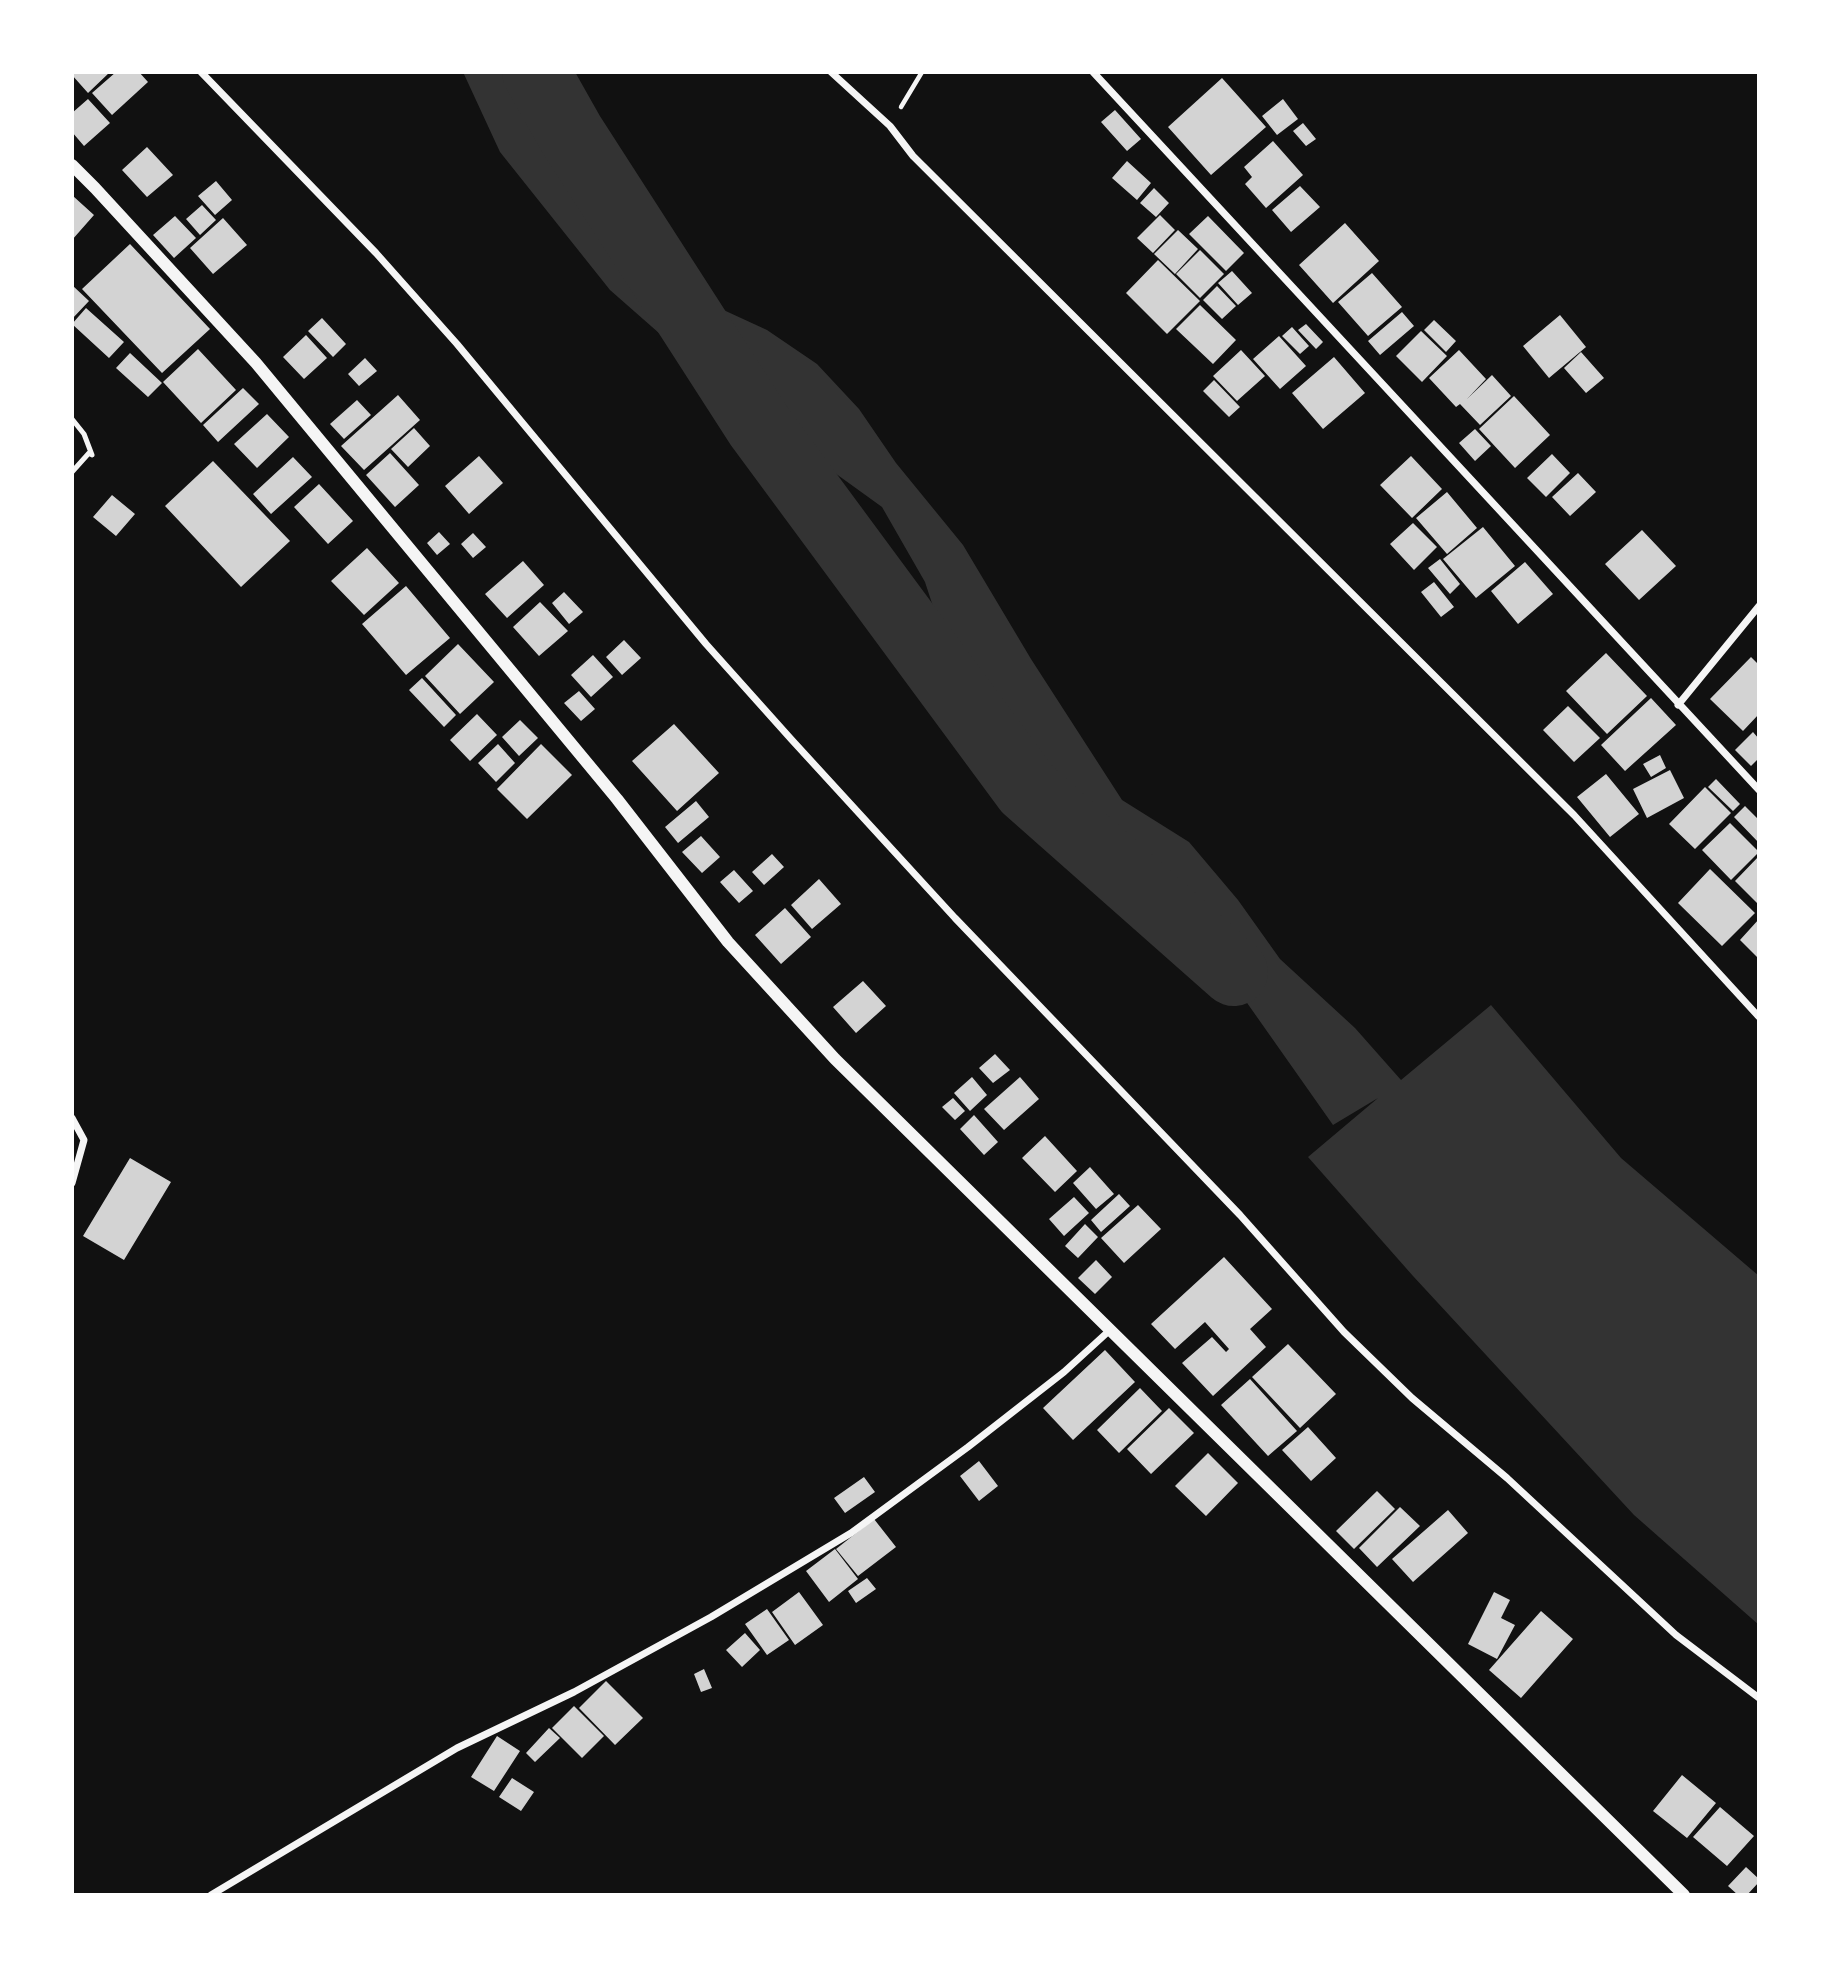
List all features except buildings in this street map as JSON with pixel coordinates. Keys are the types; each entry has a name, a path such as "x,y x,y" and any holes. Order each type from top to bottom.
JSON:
{"street":[{"path":"201,72 376,253 457,344 681,615 791,739 955,918 1222,1195 1344,1332 1412,1398 1507,1478 1676,1634 1759,1698"},
{"path":"831,72 891,126 912,156 1574,815 1759,1017"},
{"path":"1093,72 1759,790"},
{"path":"72,165 256,363 617,799 728,942 835,1059 1684,1895"},
{"path":"1678,705 1759,606"},
{"path":"72,1118 84,1140 72,1183"},
{"path":"211,1895 457,1748 574,1692 699,1623 851,1533 1064,1372 1110,1330"}],"lane":[{"path":"72,419 84,434 92,455 89,453 72,472"}],"path":[{"path":"891,126 922,72"}],"shaded area":[{"path":"463,72 544,72 584,180 613,235 662,263 704,301 767,330 817,364 859,409 896,463 963,545 1031,659 1122,800 1189,842 1238,900 1280,959 1355,1028 1401,1080 1491,1005 1621,1158 1759,1276 1759,1625 1634,1515 1413,1276 1308,1157 1378,1098 1333,1125 1245,1000 1177,933 1140,872 1064,802 1019,734 991,706 945,643 925,582 882,507 742,406 610,290 500,152"}],"waterway":[{"path":"536,72 571,134 759,426 1027,789 1234,972"}]}
